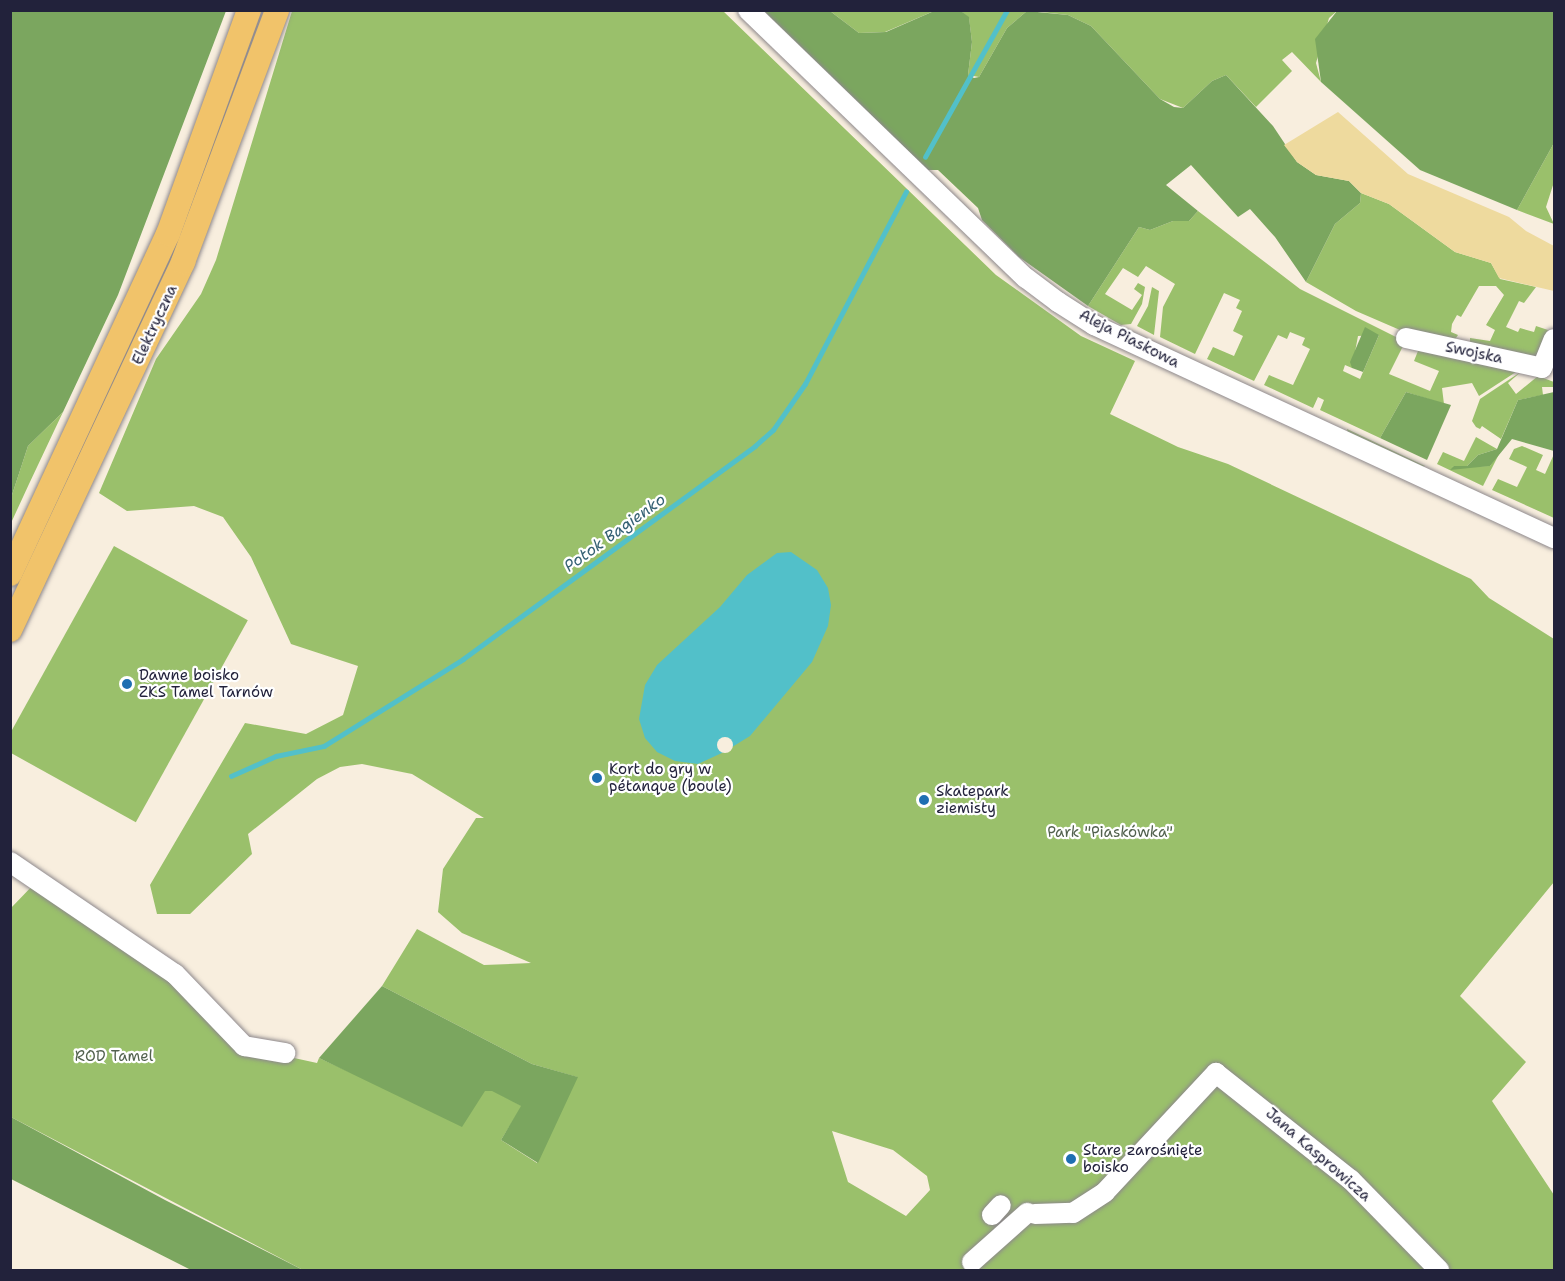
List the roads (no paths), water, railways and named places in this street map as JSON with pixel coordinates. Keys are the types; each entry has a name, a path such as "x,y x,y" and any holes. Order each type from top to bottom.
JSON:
{"main road":[{"name":"Elektryczna","path":"10,574 168,234 249,10"},
{"name":"Elektryczna","path":"10,630 183,262 277,10"}],"street":[{"name":"Aleja Piaskowa","path":"748,10 1026,278 1058,302 1102,329 1554,538"},
{"name":"Swojska","path":"1406,338 1548,371 1554,339"},
{"path":"10,862 82,920 175,974 244,1047 285,1053"},
{"name":"Jana Kasprowicza","path":"972,1262 1031,1214 1073,1213 1098,1198 1216,1073 1351,1180 1439,1270"}],"water":[{"path":"791,552 817,570 828,588 831,605 828,626 812,662 750,736 724,752 698,764 675,761 657,752 645,738 639,719 645,685 657,665 720,607 747,575 777,553"}],"waterway":[{"name":"Potok Bagienko","path":"925,157 1007,10"},
{"name":"Potok Bagienko","path":"231,776 276,756 324,746 463,659 755,446 773,430 805,384 906,192"}],"place":[{"name":"Dawne boisko ZKS Tamel Tarnów","path":"127,684"},
{"name":"Kort do gry w pétanque (boule)","path":"597,778"},
{"name":"Skatepark ziemisty","path":"924,800"},
{"name":"Stare zarośnięte boisko","path":"1071,1159"}],"park label":[{"name":"Park \"Piaskówka\"","path":"1110,833"},
{"name":"ROD Tamel","path":"114,1057"}]}
